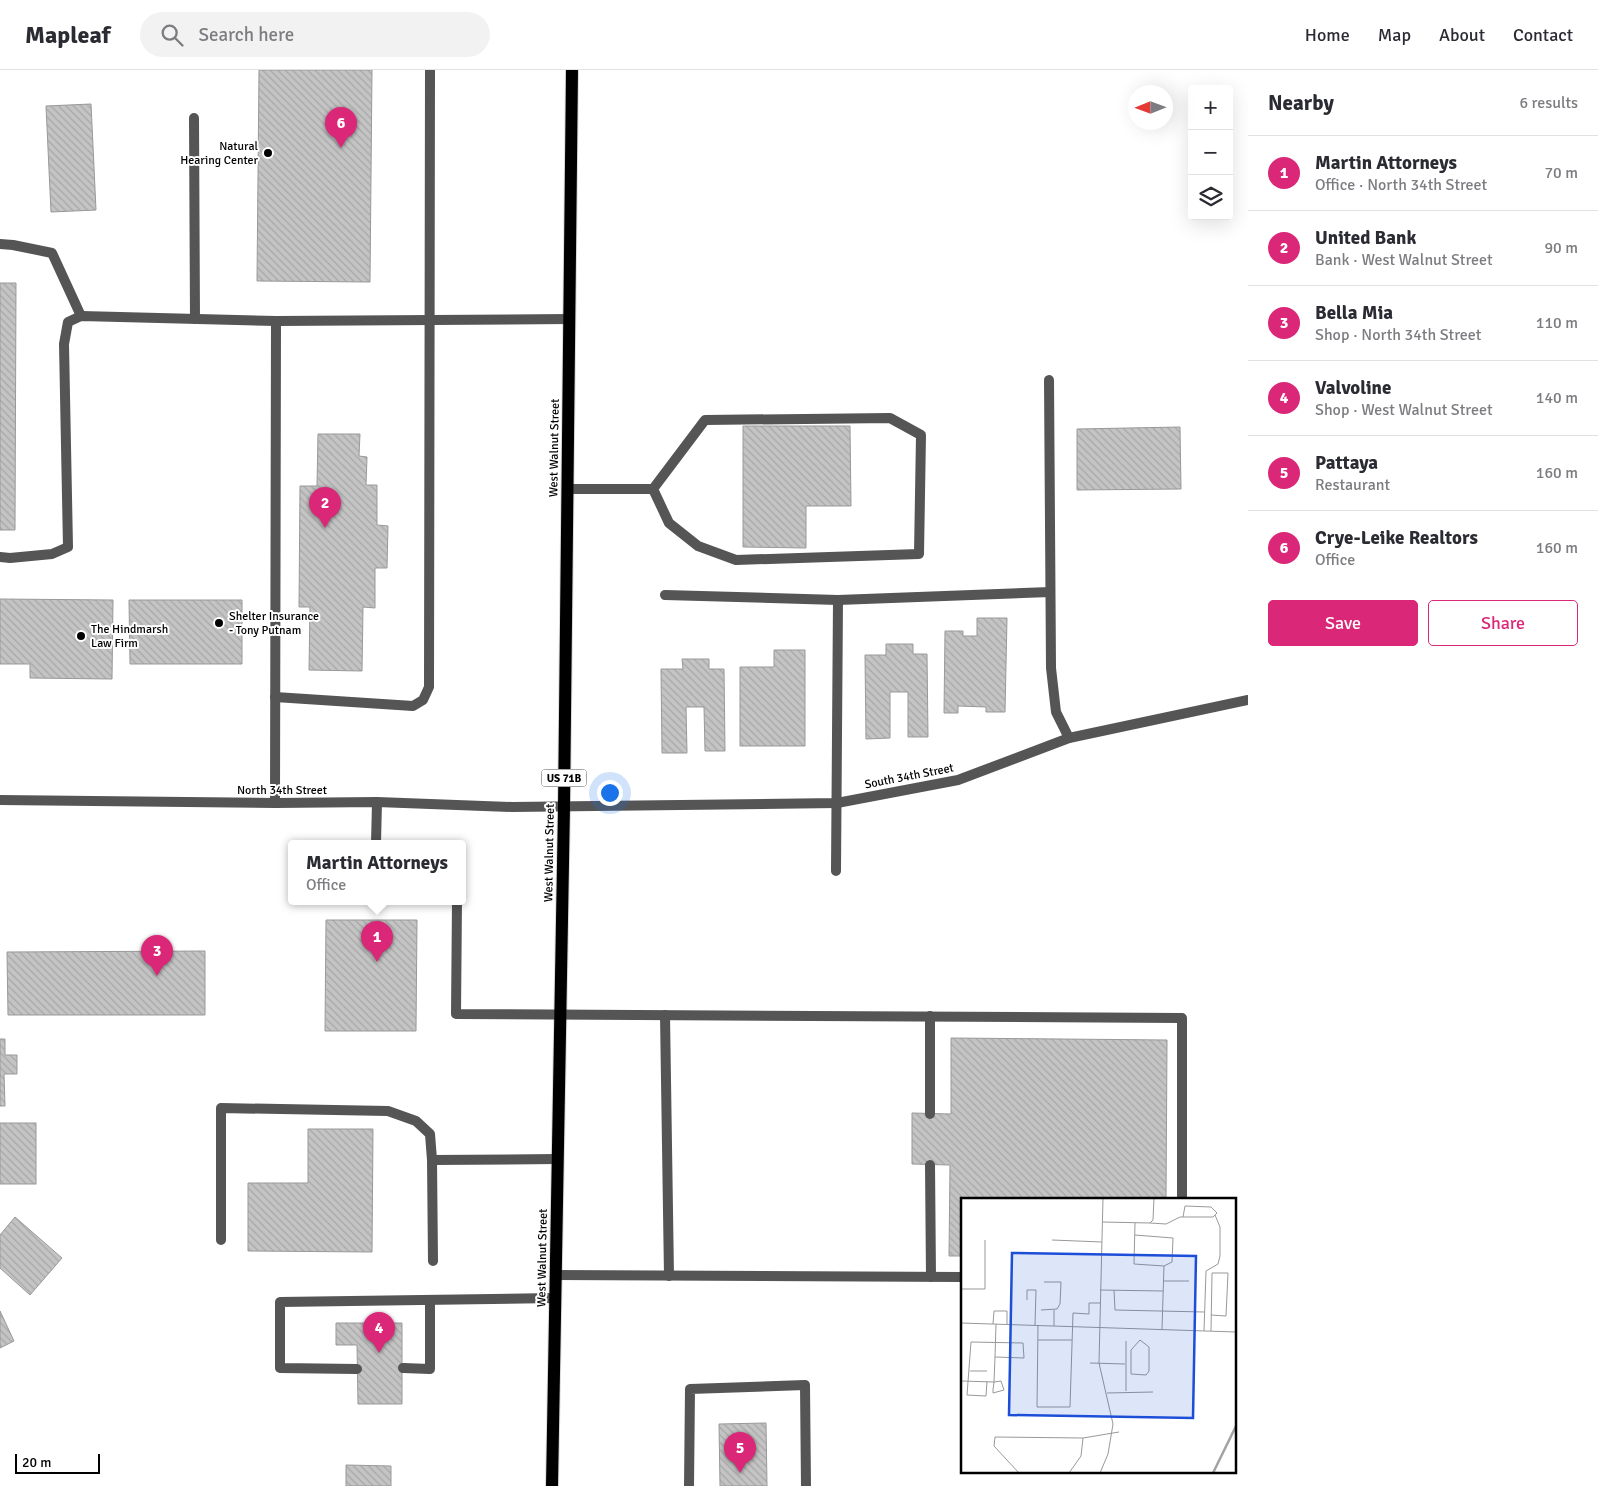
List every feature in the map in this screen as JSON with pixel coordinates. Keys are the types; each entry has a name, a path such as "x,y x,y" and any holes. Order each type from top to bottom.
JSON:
{"main road":[{"name":"West Walnut Street","path":"552,1486 564,806 572,70"}],"street":[{"path":"275,697 413,706 423,700 429,687 428,320 430,70"},
{"path":"194,118 195,319"},
{"path":"0,244 12,244 52,253 81,316"},
{"path":"0,557 10,558 52,554 68,547 64,344 68,322 81,316 276,321 570,319"},
{"path":"274,803 276,321"},
{"path":"1049,380 1051,668 1056,712 1069,738"},
{"path":"890,418 921,436 919,554 736,560 698,546 669,523 653,489 705,420 890,418"},
{"path":"568,489 653,489"},
{"path":"665,595 838,600 1050,592"},
{"path":"836,871 838,600"},
{"name":"South 34th Street","path":"564,806 836,802 958,780 1069,738 1248,700"},
{"name":"North 34th Street","path":"0,800 274,803 377,802 512,808 564,806"},
{"path":"376,840 377,802"},
{"path":"457,905 456,1014 1182,1018 1182,1198"},
{"path":"665,1015 669,1276"},
{"path":"930,1016 930,1114"},
{"path":"222,1240 221,1108 388,1111 416,1121 430,1134 433,1261"},
{"path":"432,1160 557,1158"},
{"path":"930,1165 931,1277"},
{"path":"555,1276 961,1277"},
{"path":"357,1369 280,1368 280,1302 555,1298"},
{"path":"402,1368 430,1369 430,1300"},
{"path":"689,1486 690,1388 805,1385 806,1486"}],"building":[{"path":"259,70 372,70 370,282 257,281"},
{"path":"91,104 96,210 51,212 46,106"},
{"path":"0,283 16,283 15,530 0,530"},
{"path":"743,426 850,426 851,506 806,506 806,548 743,547"},
{"path":"1180,427 1181,489 1077,490 1077,429"},
{"path":"318,434 360,434 359,456 367,457 366,485 377,485 377,525 388,526 387,568 375,568 375,608 363,607 362,671 309,670 310,607 299,607 300,486 317,486"},
{"path":"0,599 113,600 112,679 30,678 30,664 0,664"},
{"path":"129,600 242,600 242,664 130,664"},
{"path":"977,618 1007,618 1005,712 986,712 986,707 958,706 958,713 944,713 945,631 963,631 963,636 977,636"},
{"path":"886,644 913,644 913,654 927,654 928,737 908,737 908,692 890,692 890,738 866,739 865,655 886,655"},
{"path":"774,650 805,650 805,746 740,746 740,667 774,667"},
{"path":"682,659 709,659 709,669 724,669 725,751 705,751 704,707 686,707 687,753 662,753 661,669 683,669"},
{"path":"326,920 417,920 416,1031 325,1031"},
{"path":"205,951 205,1015 8,1015 7,952"},
{"path":"951,1038 1167,1040 1166,1198 961,1198 961,1256 949,1256 950,1165 912,1164 912,1113 951,1114"},
{"path":"0,1039 5,1039 5,1055 17,1055 17,1074 4,1074 5,1106 0,1106"},
{"path":"0,1123 36,1123 36,1184 0,1184"},
{"path":"308,1129 373,1129 372,1252 248,1251 248,1183 308,1183"},
{"path":"15,1217 62,1258 30,1295 0,1268 0,1235"},
{"path":"0,1311 14,1341 0,1348"},
{"path":"336,1323 402,1323 402,1404 358,1404 357,1345 336,1345"},
{"path":"766,1423 767,1486 720,1486 719,1424"},
{"path":"346,1465 391,1466 391,1486 346,1486"}],"place":[{"name":"Crye-Leike Realtors","path":"341,148"},
{"name":"Natural Hearing Center","path":"268,153"},
{"name":"United Bank","path":"325,528"},
{"name":"Shelter Insurance - Tony Putnam","path":"219,623"},
{"name":"The Hindmarsh Law Firm","path":"81,636"},
{"name":"Martin Attorneys","path":"377,962"},
{"name":"Bella Mia","path":"157,976"},
{"name":"Valvoline","path":"379,1353"},
{"name":"Pattaya","path":"740,1473"}]}
